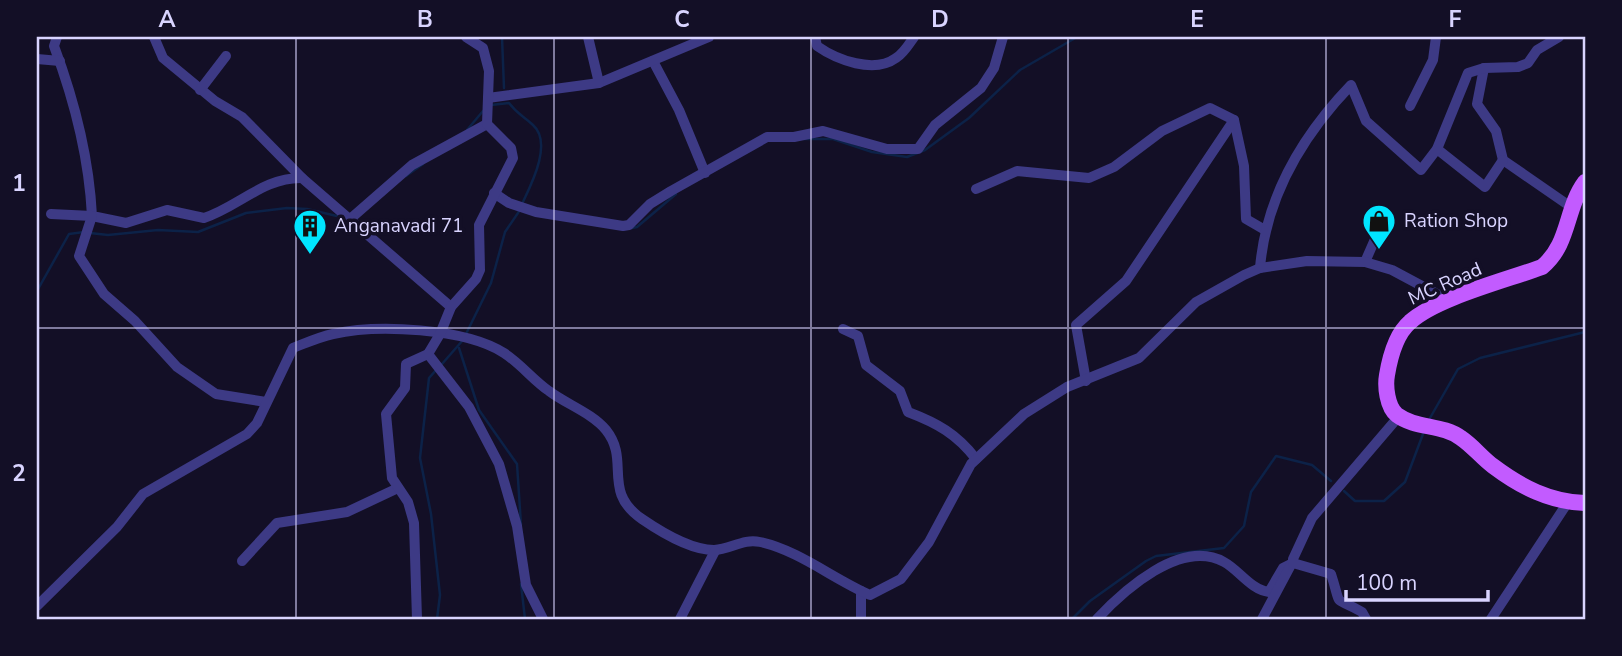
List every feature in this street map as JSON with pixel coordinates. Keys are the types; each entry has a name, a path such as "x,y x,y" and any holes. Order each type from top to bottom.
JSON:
{"main road":[{"name":"MC Road","path":"1400,415 1389,401 1386,383 1398,339 1409,323 1451,301 1542,267 1555,257 1571,207 1585,182"},
{"path":"1400,415 1421,426 1451,431 1493,466 1540,495 1585,503"}],"street":[{"path":"57,37 54,46 74,98 90,169 92,216 86,227 79,256 104,294 135,321 177,367 216,394 266,402"},
{"path":"154,37 163,58 200,90 242,117 302,178 451,307"},
{"path":"417,619 414,523 392,478 386,414 405,388 405,363 428,354 451,307 477,279 480,270 479,225 513,158 511,148 487,124 489,71 483,48 466,37"},
{"path":"588,37 599,83"},
{"path":"488,97 599,83 709,37"},
{"path":"815,37 817,46 827,53 868,65 887,63 898,57 914,37"},
{"path":"495,194 516,206 530,210 626,226 650,204 756,141 830,132 887,149 918,149 935,125 981,88 994,68 1003,37"},
{"path":"1410,106 1433,61 1436,37"},
{"path":"1260,268 1265,230 1287,170 1327,109 1350,85 1366,121 1421,170 1437,149 1468,73 1484,68 1518,67 1528,63 1537,50 1559,37"},
{"path":"200,90 226,56"},
{"path":"37,59 60,61"},
{"path":"653,61 679,110 705,173"},
{"path":"1484,68 1477,104 1496,131 1503,160 1571,207"},
{"path":"976,189 1017,171 1089,178 1114,167 1162,131 1210,108 1234,120"},
{"path":"1234,120 1244,166 1246,219 1265,230"},
{"path":"1086,381 1076,324 1126,281 1234,120"},
{"path":"349,220 412,165 487,124"},
{"path":"1437,149 1485,187 1503,160"},
{"path":"51,214 92,216 126,223 167,210 204,218 260,188 288,178 302,178"},
{"path":"1365,262 1383,221"},
{"path":"37,606 117,527 142,494 247,434 257,422 293,348 333,334 366,330 440,334 464,338 503,352 548,391 607,431 615,450 618,486 623,503 642,519 686,544 715,551 738,542 757,541 773,545 797,554 836,580 870,595 901,579 929,542 976,459 1044,398 1139,358 1196,302 1260,268 1330,259 1365,262 1392,270 1451,301"},
{"path":"844,329 858,336 866,365 900,391 908,412 938,423 962,441 976,459"},
{"path":"428,354 469,407 499,464 517,526 526,585 543,619"},
{"path":"1262,619 1293,563 1312,518 1351,469 1400,415"},
{"path":"242,561 277,523 347,512 398,488"},
{"path":"1491,619 1568,502"},
{"path":"680,619 715,551"},
{"path":"1097,619 1135,583 1152,571 1184,559 1216,558 1259,590 1269,592 1283,568 1293,563 1331,574 1336,598 1341,604 1364,616"},
{"path":"861,591 861,619"}],"waterway":[{"path":"502,37 504,88"},
{"path":"804,139 833,139 872,152 907,157 925,150 969,118 1020,70 1077,37"},
{"path":"491,105 509,103 539,133 541,153 522,204"},
{"path":"467,130 483,111"},
{"path":"406,176 423,164"},
{"path":"632,228 637,227 676,194"},
{"path":"90,233 108,235 158,230 198,232 246,213 287,208 307,209 341,217"},
{"path":"466,334 491,283 505,232 520,210"},
{"path":"37,291 69,234 84,232"},
{"path":"1430,418 1458,369 1480,358 1585,332"},
{"path":"442,364 463,340"},
{"path":"459,348 479,410 517,464 521,525"},
{"path":"437,369 429,378 420,458 431,514 440,595 437,619"},
{"path":"1344,491 1355,501 1384,501 1405,482 1423,434"},
{"path":"1072,619 1090,601 1156,556 1224,548 1244,526 1251,492 1276,456 1312,465 1331,481"},
{"path":"521,584 525,619"}],"place":[{"name":"Ration Shop","path":"1379,251"},
{"name":"Anganavadi 71","path":"310,256"}]}
